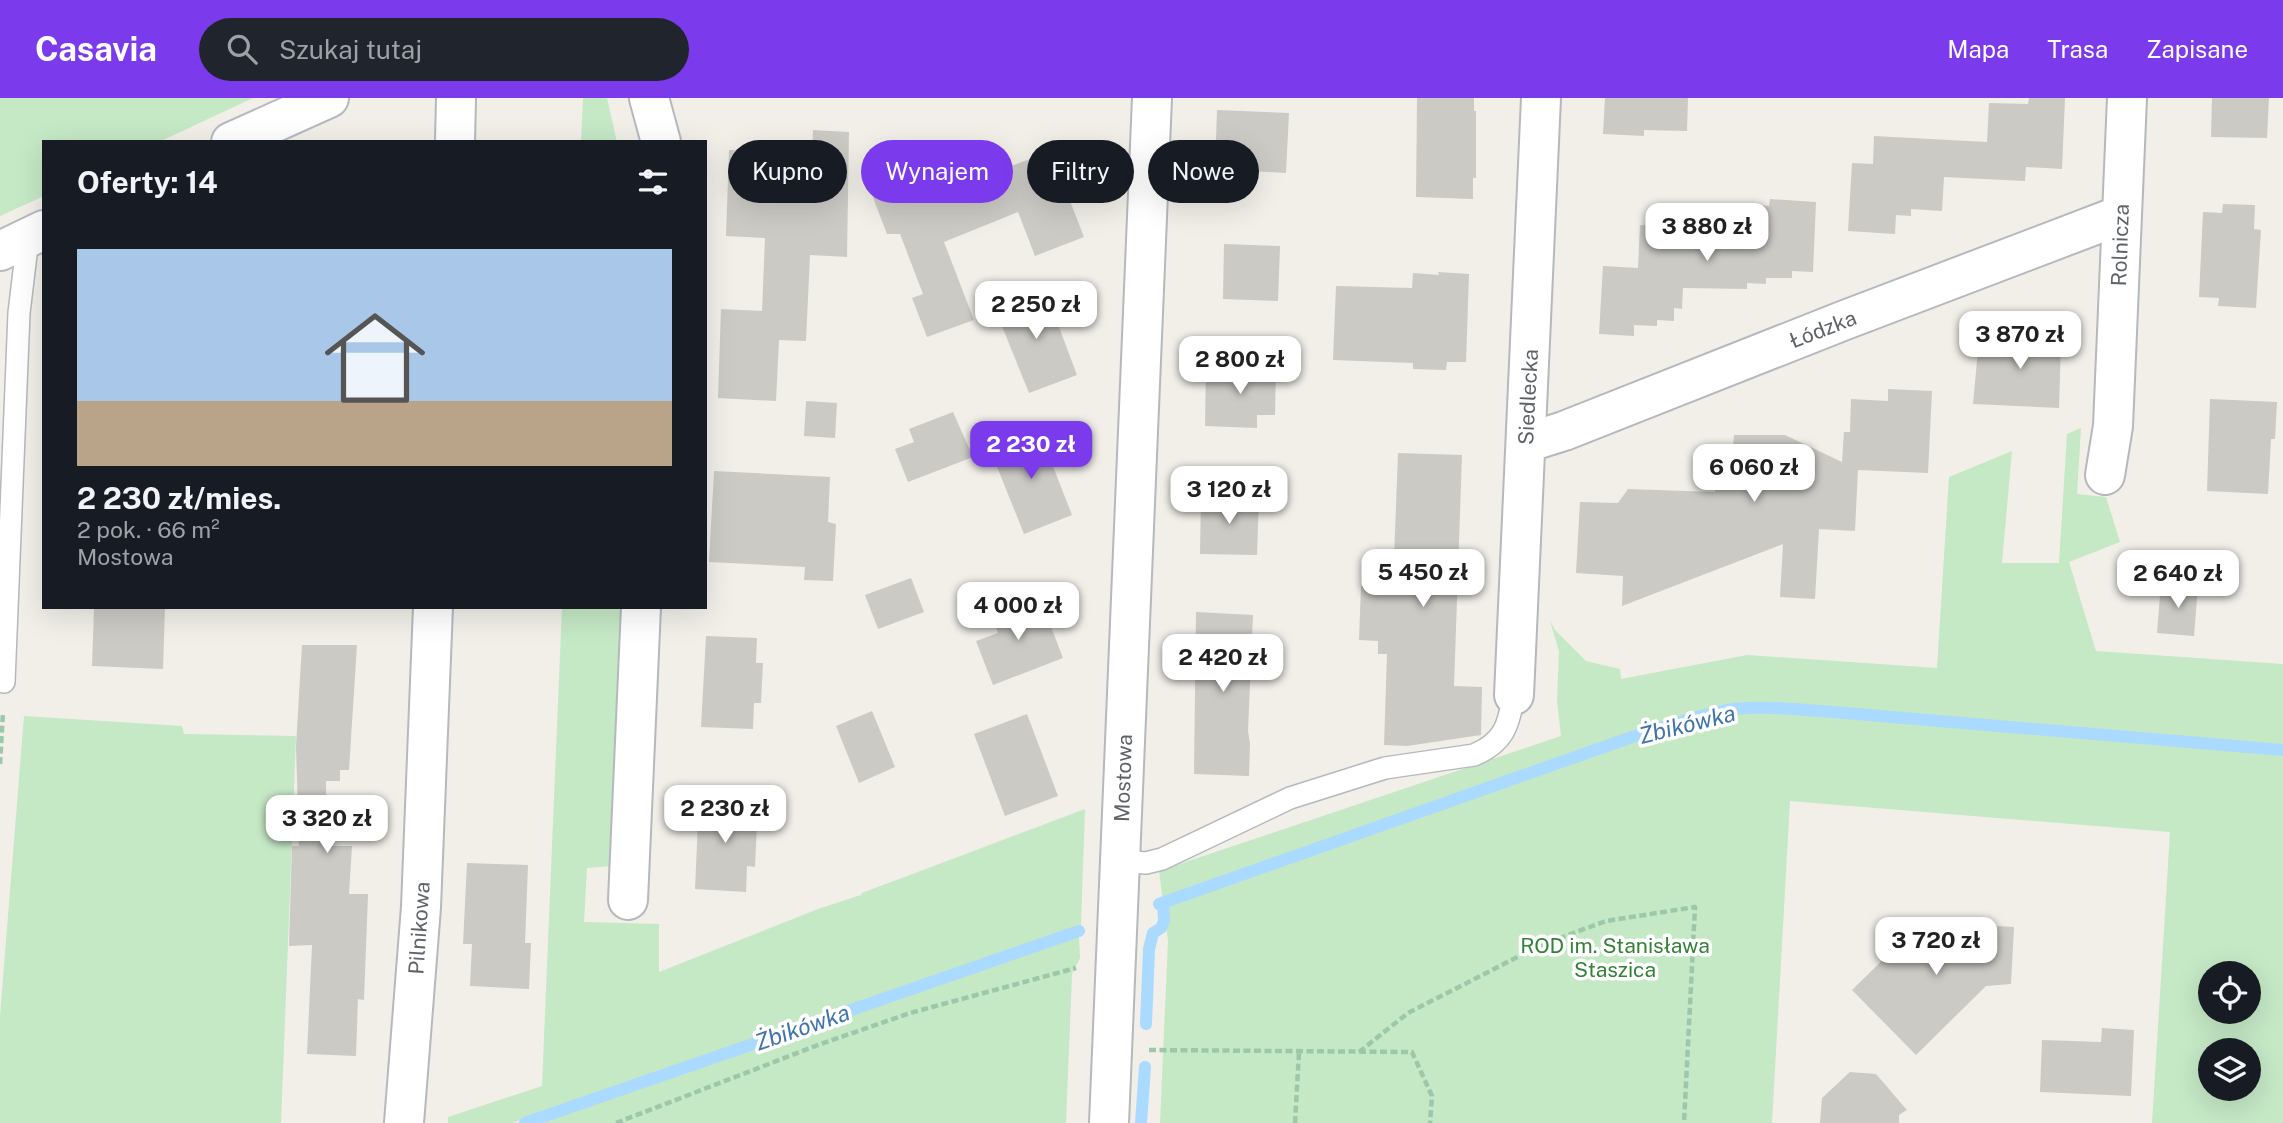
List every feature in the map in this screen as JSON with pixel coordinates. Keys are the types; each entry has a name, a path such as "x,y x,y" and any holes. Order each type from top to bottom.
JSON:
{"street":[{"path":"236,140 328,98"},
{"path":"455,140 456,98"},
{"path":"649,98 660,140"},
{"name":"Mostowa","path":"1109,1123 1152,98"},
{"name":"Siedlecka","path":"1514,695 1541,98"},
{"name":"Rolnicza","path":"2105,475 2113,426 2127,98"},
{"name":"Łódzka","path":"1526,443 1564,431 2121,215"},
{"name":"Pilnikowa","path":"404,1123 421,908 433,609"},
{"path":"628,900 641,609"}],"lane":[{"path":"4,682 24,240"},
{"path":"1120,861 1146,863 1162,859 1290,798 1385,768 1474,755 1486,750 1498,741 1508,725 1514,695"}],"path":[{"path":"0,764 4,682"},
{"path":"1359,1052 1408,1013 1542,945 1606,921 1695,907 1684,1123"},
{"path":"616,1123 818,1045 910,1013 1117,958"},
{"path":"1163,1051 1412,1052 1432,1096 1430,1123"},
{"path":"1295,1123 1299,1052"}],"green space":[{"path":"0,98 253,98 163,140 42,140 42,197 0,216"},
{"path":"583,98 607,98 617,140 581,140"},
{"name":"ROD im. Stanisława Staszica","path":"2081,428 2077,494 2106,497 2120,542 2069,562 2096,651 2283,664 2283,1123 2152,1123 2170,832 1790,801 1772,1123 1160,1123 1168,941 1159,871 1561,736 1557,700 1559,651 1550,621 1555,630 1586,661 1620,669 1621,679 1747,655 1937,668 1949,477 2012,451 2002,563 2059,563 2067,434"},
{"path":"562,609 629,609 612,866 587,868 584,922 659,924 659,972 1085,809 1081,925 513,1123 448,1123 448,1117 542,1086"},
{"path":"24,716 182,726 184,734 296,736 281,1123 0,1123 0,1016"},
{"path":"1079,937 1080,958 1072,974 1066,1123 539,1123"}],"building":[{"path":"1417,98 1474,98 1476,178 1473,178 1473,199 1416,197"},
{"path":"1605,98 1688,98 1687,131 1644,130 1644,136 1603,134"},
{"path":"2029,98 2065,98 2062,169 2026,167 2025,181 1944,177 1942,211 1911,209 1911,216 1896,215 1895,234 1848,231 1852,163 1873,164 1874,136 1987,142 1989,103 2028,104"},
{"path":"2212,98 2269,98 2267,138 2211,137"},
{"path":"1217,110 1289,113 1286,173 1259,171 1259,140 1216,140"},
{"path":"813,130 849,132 847,257 810,255 806,341 779,340 776,401 718,398 721,309 762,311 765,238 726,236 728,179 728,203 847,203 847,140 813,140"},
{"path":"1027,160 1027,203 1071,203 1084,237 1035,256 1018,212 944,242 974,320 927,337 912,298 923,294 900,234 887,234 875,203 1013,203 1013,165"},
{"path":"1770,199 1816,202 1813,272 1792,271 1792,278 1766,278 1766,284 1747,283 1747,289 1683,288 1682,309 1674,308 1674,321 1657,320 1657,326 1634,325 1634,336 1599,334 1603,266 1638,268 1640,225 1668,226 1668,237 1727,239 1728,210 1746,211 1747,204 1769,206"},
{"path":"2223,204 2255,205 2254,229 2261,230 2256,308 2218,306 2219,298 2199,297 2203,212 2222,213"},
{"path":"1224,244 1280,246 1278,301 1223,299"},
{"path":"1438,272 1469,274 1466,362 1447,362 1446,370 1413,369 1413,363 1333,360 1336,286 1412,288 1413,273 1439,275"},
{"path":"1045,290 1077,375 1029,393 995,309"},
{"path":"2039,328 2058,330 2058,342 2061,343 2059,408 1973,404 1979,339 2022,342 2023,333"},
{"path":"1244,365 1276,366 1275,415 1257,415 1257,428 1205,426 1206,370 1245,371"},
{"path":"1888,389 1932,391 1928,473 1858,470 1855,531 1819,529 1815,599 1780,597 1783,544 1622,606 1623,576 1576,573 1580,502 1618,503 1628,489 1715,492 1718,446 1733,447 1734,435 1785,435 1842,462 1844,432 1850,432 1851,399 1888,401"},
{"path":"2210,399 2277,402 2275,439 2271,439 2268,494 2207,491"},
{"path":"806,401 837,403 835,438 804,436"},
{"path":"953,412 973,457 908,482 895,449 914,442 909,429"},
{"path":"1038,428 1072,515 1024,534 989,447"},
{"path":"1398,453 1462,455 1454,686 1482,687 1481,735 1407,746 1384,745 1387,654 1378,654 1378,641 1359,640 1361,586 1393,585"},
{"path":"714,471 830,477 828,522 836,524 833,581 804,580 805,567 709,562"},
{"path":"1201,497 1259,499 1257,555 1200,554"},
{"path":"911,578 924,612 878,629 865,595"},
{"path":"2161,583 2198,586 2194,636 2157,633"},
{"path":"987,603 1043,606 1063,658 993,685 976,641 998,633"},
{"path":"94,609 165,609 163,669 92,666"},
{"path":"1196,612 1253,615 1248,731 1249,776 1194,774"},
{"path":"706,636 757,638 756,663 763,663 761,703 754,703 753,729 701,727"},
{"path":"302,645 357,645 349,770 340,770 340,781 326,781 326,846 352,846 349,894 368,894 364,1000 358,999 356,1056 307,1054 312,945 289,946 292,846 299,846 296,746"},
{"path":"872,711 895,767 859,783 836,726"},
{"path":"1027,714 1058,796 1005,816 974,734"},
{"path":"699,799 750,802 749,823 757,824 755,867 747,866 746,892 695,889"},
{"path":"467,863 528,865 525,943 531,943 529,989 470,986 472,944 463,944"},
{"path":"1917,921 2014,927 2011,984 1986,986 1916,1055 1852,990 1901,942 1897,938"},
{"path":"2102,1028 2134,1030 2131,1096 2040,1092 2042,1040 2101,1042"},
{"path":"1850,1072 1876,1074 1907,1110 1899,1115 1899,1123 1820,1123 1822,1098"}],"waterway":[{"name":"Żbikówka","path":"1159,904 1649,731 1734,709 1821,711 2283,750"},
{"path":"1146,1024 1149,949 1153,933 1161,928 1164,921 1163,903"},
{"name":"Żbikówka","path":"525,1123 1079,931"},
{"path":"1141,1123 1145,1067"}]}
